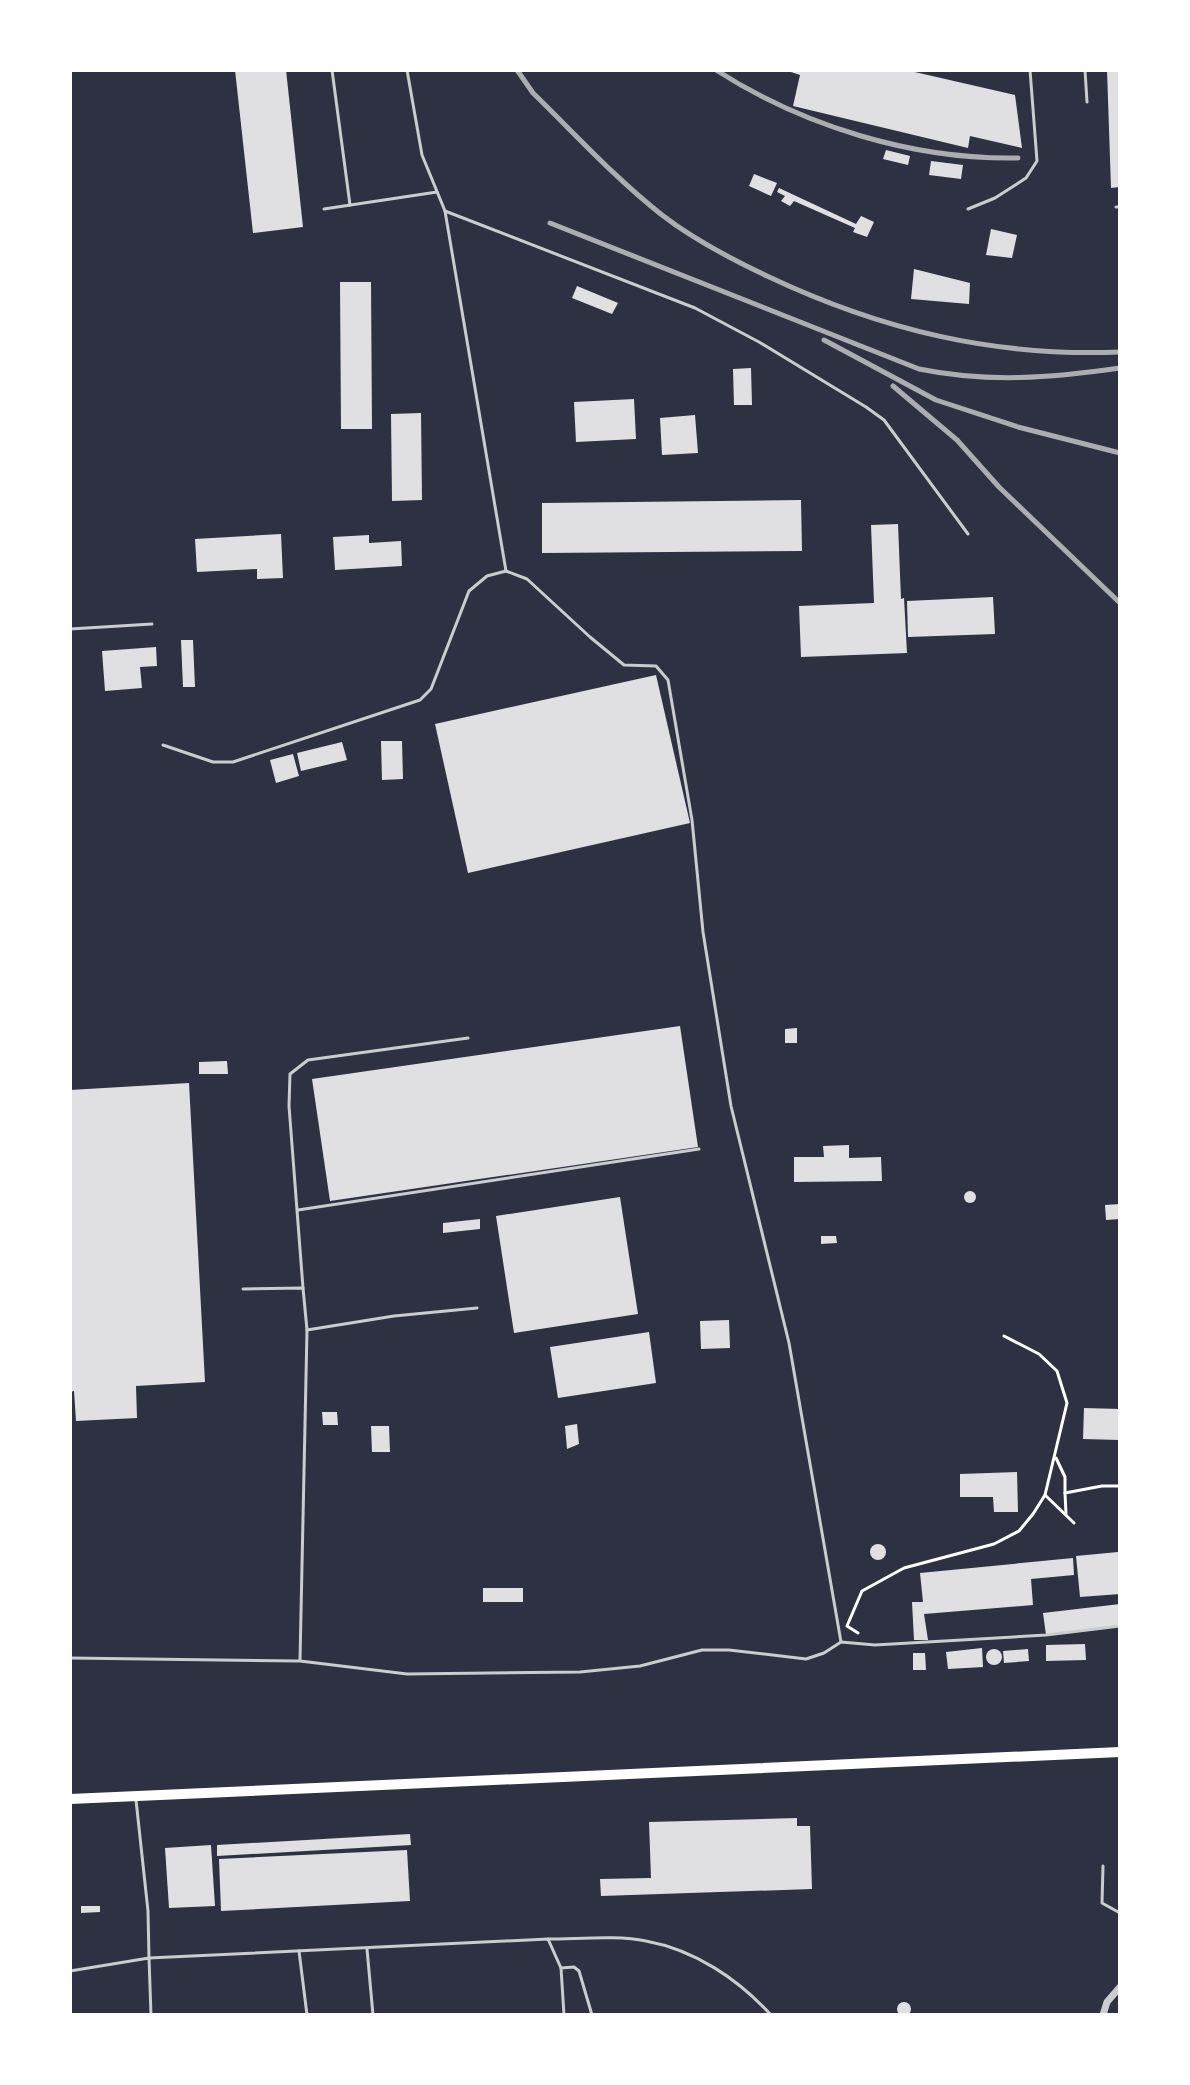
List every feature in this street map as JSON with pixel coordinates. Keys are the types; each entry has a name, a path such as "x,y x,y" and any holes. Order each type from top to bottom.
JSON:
{"main road":[{"path":"70,1799 1120,1752"}],"street":[{"path":"1103,2015 1107,2002 1120,1987"}],"lane":[{"path":"332,70 350,205"},
{"path":"407,70 422,155 445,211 506,571"},
{"path":"968,209 995,198 1026,178 1037,161 1030,70"},
{"path":"1085,70 1087,102"},
{"path":"324,209 437,192"},
{"path":"445,211 695,308 759,342 866,407 884,420 968,534"},
{"path":"163,745 213,762 233,762 420,700 431,689 469,591 487,576 506,571 527,579 624,665 656,666 668,680 692,820 703,932 731,1106 789,1343 841,1642"},
{"path":"70,629 152,624"},
{"path":"300,1661 307,1330 289,1106 290,1074 308,1060 468,1038"},
{"path":"298,1210 699,1149"},
{"path":"243,1289 303,1288"},
{"path":"307,1330 394,1316 477,1308"},
{"path":"70,1658 300,1661 407,1674 580,1672 631,1668 702,1650 806,1659 824,1653 841,1642 875,1645 1046,1635 1120,1626"},
{"path":"136,1796 148,1911 151,2015"},
{"path":"1103,1866 1102,1903 1120,1913"},
{"path":"70,1971 149,1958 548,1939 645,1940 693,1955 738,1984 771,2015"},
{"path":"548,1939 561,1968 564,2015"},
{"path":"367,1949 373,2015"},
{"path":"299,1950 307,2015"},
{"path":"561,1968 574,1967 579,1971 592,2015"}],"path":[{"path":"875,1645 847,1626 862,1591 904,1568 994,1544 1019,1531 1045,1495 1067,1403 1057,1371 1039,1354 1004,1336"},
{"path":"1056,1457 1065,1477 1066,1514"},
{"path":"1065,1493 1120,1486"},
{"path":"1045,1495 1074,1523"}],"building":[{"path":"235,70 286,70 303,227 253,233"},
{"path":"785,70 906,70 1015,95 1022,148 970,136 968,148 793,106 800,75"},
{"path":"1107,70 1120,70 1120,187 1111,188"},
{"path":"886,150 910,156 908,165 883,159"},
{"path":"931,161 963,165 961,179 929,175"},
{"path":"754,174 777,183 771,196 749,186"},
{"path":"779,188 856,224 861,216 874,222 867,237 853,232 855,228 794,201 790,206 781,201 785,196 777,192"},
{"path":"991,229 1017,235 1012,258 986,255"},
{"path":"914,269 970,283 969,304 911,299"},
{"path":"340,282 371,282 372,429 341,429"},
{"path":"577,286 618,303 612,314 572,298"},
{"path":"751,368 752,405 734,405 733,369"},
{"path":"634,399 636,439 576,442 574,402"},
{"path":"421,413 422,500 392,501 391,414"},
{"path":"695,415 698,453 662,455 660,418"},
{"path":"801,500 802,551 542,553 542,503"},
{"path":"898,524 907,653 801,657 799,606 874,603 871,525"},
{"path":"281,534 283,578 257,579 257,569 197,572 195,539"},
{"path":"369,535 369,543 401,541 402,566 335,570 333,537"},
{"path":"993,597 995,634 908,637 907,601"},
{"path":"181,640 193,640 195,687 183,687"},
{"path":"156,647 157,666 140,667 142,688 105,691 102,651"},
{"path":"656,675 690,823 468,873 435,724"},
{"path":"381,741 402,741 403,779 382,780"},
{"path":"342,742 347,760 301,771 297,753"},
{"path":"293,754 299,776 276,783 270,760"},
{"path":"680,1026 698,1147 330,1201 312,1079"},
{"path":"797,1028 797,1043 785,1043 785,1029"},
{"path":"227,1061 228,1074 199,1074 199,1062"},
{"path":"189,1083 205,1382 136,1386 137,1418 76,1421 74,1391 70,1392 70,1090"},
{"path":"849,1145 849,1158 881,1157 882,1181 794,1182 794,1157 824,1157 823,1146"},
{"path":"970,1191 976,1197 970,1203 964,1197"},
{"path":"620,1197 638,1314 514,1333 496,1216"},
{"path":"1120,1204 1120,1219 1106,1220 1105,1205"},
{"path":"480,1219 480,1229 443,1233 443,1223"},
{"path":"821,1236 836,1236 837,1243 821,1244"},
{"path":"729,1320 730,1348 701,1349 700,1321"},
{"path":"649,1332 656,1383 558,1398 550,1347"},
{"path":"1084,1408 1120,1409 1120,1440 1083,1439"},
{"path":"322,1412 337,1412 338,1425 323,1425"},
{"path":"577,1424 579,1444 567,1449 565,1426"},
{"path":"371,1426 389,1426 390,1452 372,1452"},
{"path":"1017,1472 1018,1512 994,1512 993,1497 960,1497 960,1474"},
{"path":"878,1544 886,1552 878,1560 870,1552"},
{"path":"1118,1552 1120,1594 1080,1597 1076,1556"},
{"path":"1073,1558 1074,1575 1031,1579 1033,1605 924,1614 928,1640 914,1640 912,1602 923,1602 920,1573"},
{"path":"483,1588 523,1588 523,1602 483,1602"},
{"path":"1120,1604 1120,1626 1046,1635 1043,1613"},
{"path":"1085,1644 1086,1660 1046,1661 1046,1645"},
{"path":"982,1648 983,1667 948,1669 946,1652"},
{"path":"991,1649 997,1649 1002,1657 1000,1663 991,1665 986,1660 986,1654"},
{"path":"1028,1649 1029,1661 1004,1663 1003,1651"},
{"path":"913,1653 925,1653 926,1670 913,1670"},
{"path":"797,1818 797,1826 810,1826 812,1889 601,1896 600,1879 651,1878 649,1822"},
{"path":"410,1834 411,1845 217,1856 217,1845"},
{"path":"211,1845 215,1906 169,1908 165,1848"},
{"path":"407,1850 410,1901 221,1911 219,1859"},
{"path":"81,1906 100,1906 100,1912 81,1913"},
{"path":"904,2002 911,2009 904,2016 897,2009"}],"railway":[{"path":"517,70 533,93 645,201 699,240 767,276 853,311 939,336 1028,350 1120,352"},
{"path":"716,70 785,108 860,136 939,153 1018,158"},
{"path":"550,223 919,369 970,376 1020,378 1120,368"},
{"path":"824,340 936,400 1018,427 1120,453"},
{"path":"893,386 957,440 999,487 1120,603"}]}
